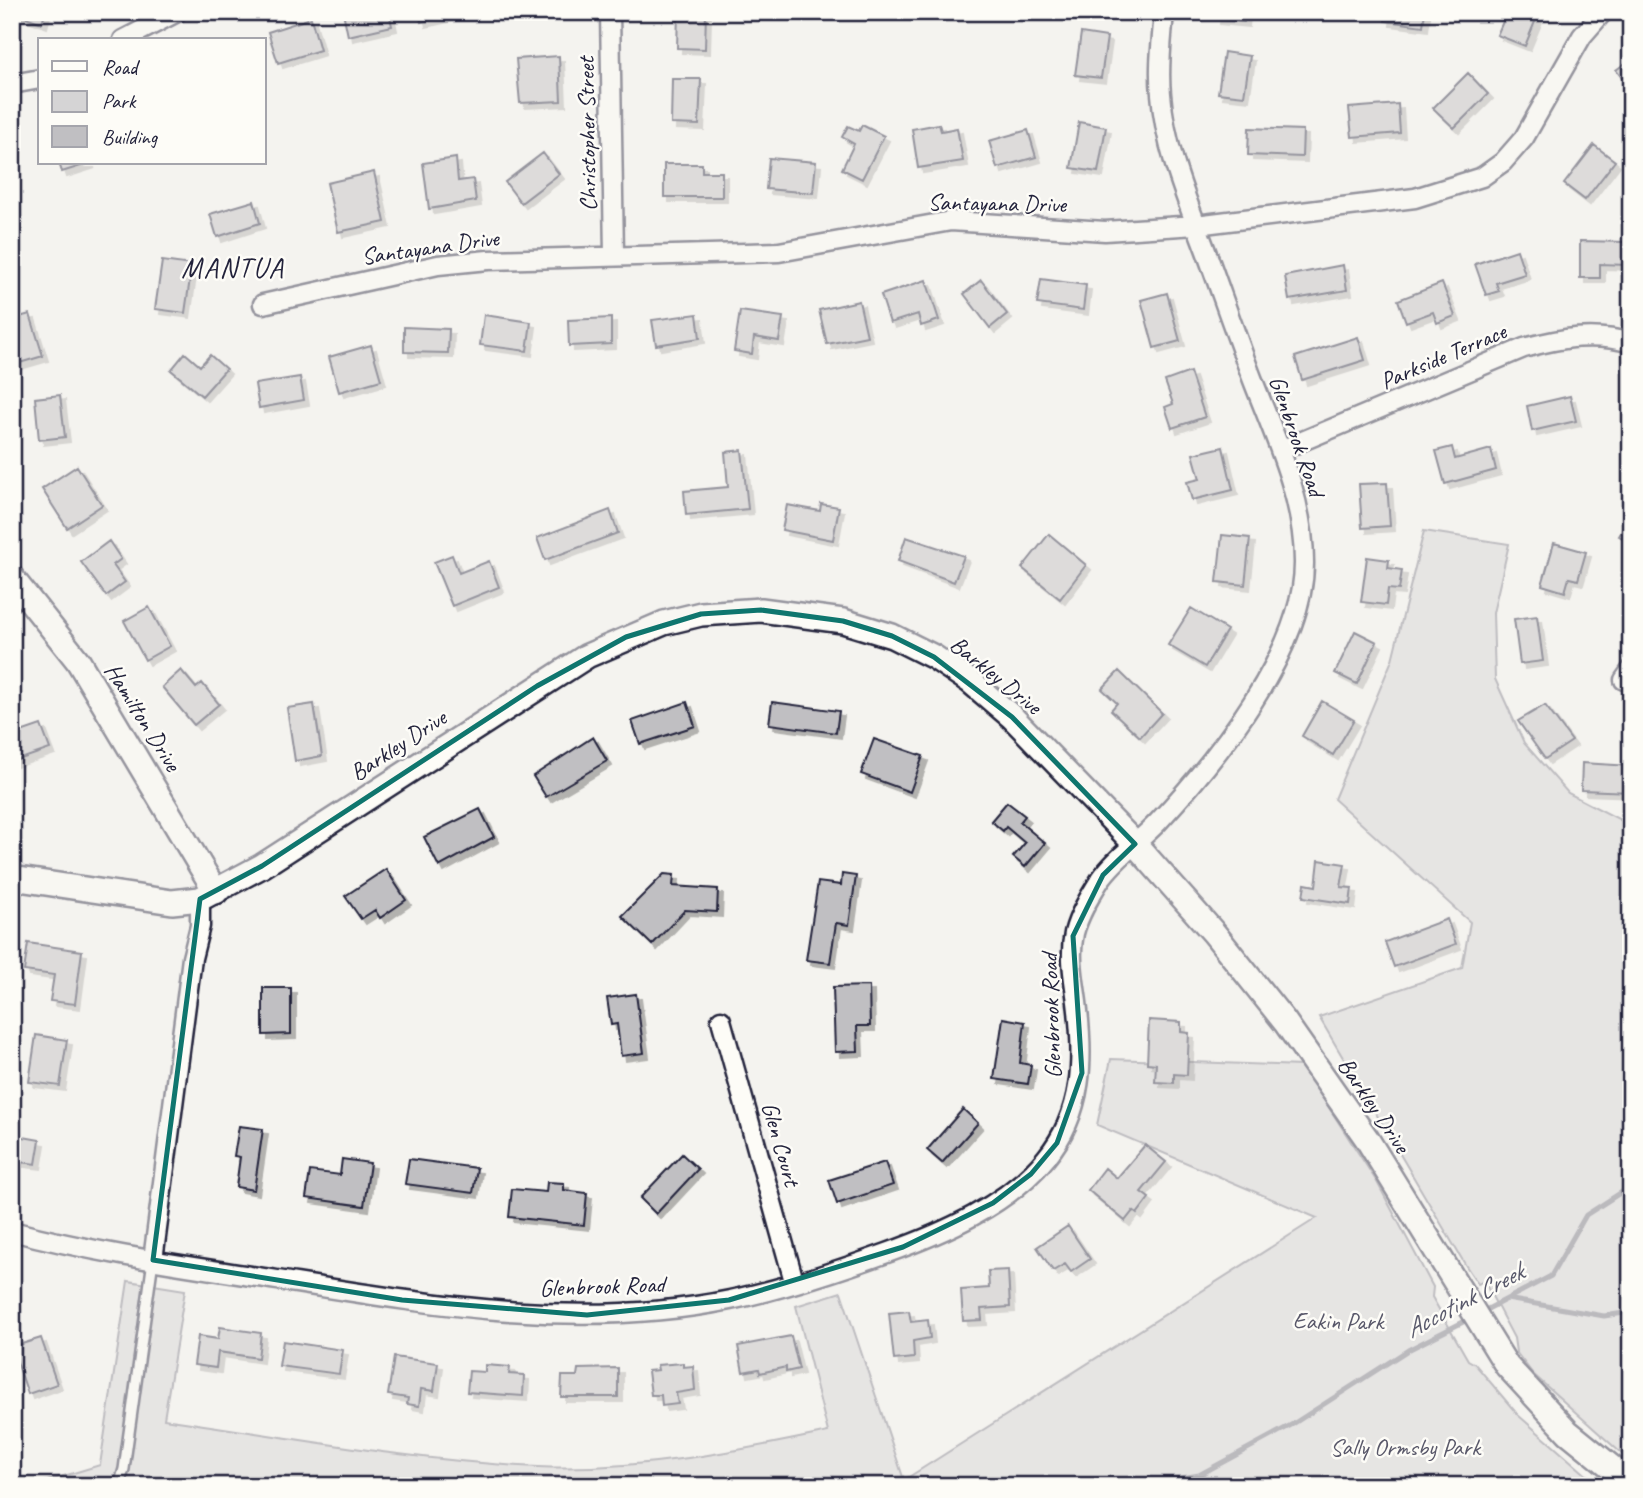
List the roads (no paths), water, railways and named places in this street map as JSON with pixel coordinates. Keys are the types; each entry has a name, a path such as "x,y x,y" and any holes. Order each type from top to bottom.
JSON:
{"street":[{"path":"127,38 177,12"},
{"name":"Christopher Street","path":"610,12 614,255"},
{"name":"Glenbrook Road","path":"12,1231 107,1253 402,1300 548,1314 626,1314 739,1298 904,1247 965,1219 1013,1189 1046,1158 1070,1117 1082,1073 1081,1032 1071,960 1073,936 1082,911 1103,875 1156,824 1222,748 1283,647 1292,626 1303,582 1304,553 1292,487 1281,450 1184,198 1164,117 1160,74 1164,12"},
{"name":"Santayana Drive","path":"263,304 438,265 614,255 779,252 951,221 1105,231 1196,225 1415,198 1482,177 1503,162 1524,138 1581,36 1603,12"},
{"path":"12,84 38,79"},
{"name":"Parkside Terrace","path":"1281,450 1524,348 1557,339 1582,336 1631,343"},
{"name":"Hamilton Drive","path":"12,578 78,661 208,895"},
{"name":"Barkley Drive","path":"12,877 172,902 208,895 262,866 587,656 664,623 737,611 790,612 843,621 892,636 934,657 971,682 1012,717 1135,844 1214,933 1284,1021 1367,1139 1495,1349 1568,1432 1631,1483"},
{"path":"153,1261 190,972 208,895"},
{"name":"Glen Court","path":"721,1020 794,1281"}],"lane":[{"path":"119,1486 124,1469 153,1261"}],"waterway":[{"name":"Accotink Creek","path":"1631,1002 1631,1008"},
{"name":"Accotink Creek","path":"1480,1313 1551,1276 1586,1215 1631,1186"},
{"path":"1507,1299 1604,1316 1631,1312"},
{"name":"Accotink Creek","path":"1136,1486 1199,1475 1293,1424 1408,1350 1471,1318"}],"district":[{"name":"MANTUA","path":"233,267"}],"park label":[{"name":"Eakin Park","path":"1338,1321"},
{"name":"Sally Ormsby Park","path":"1405,1447"}]}
